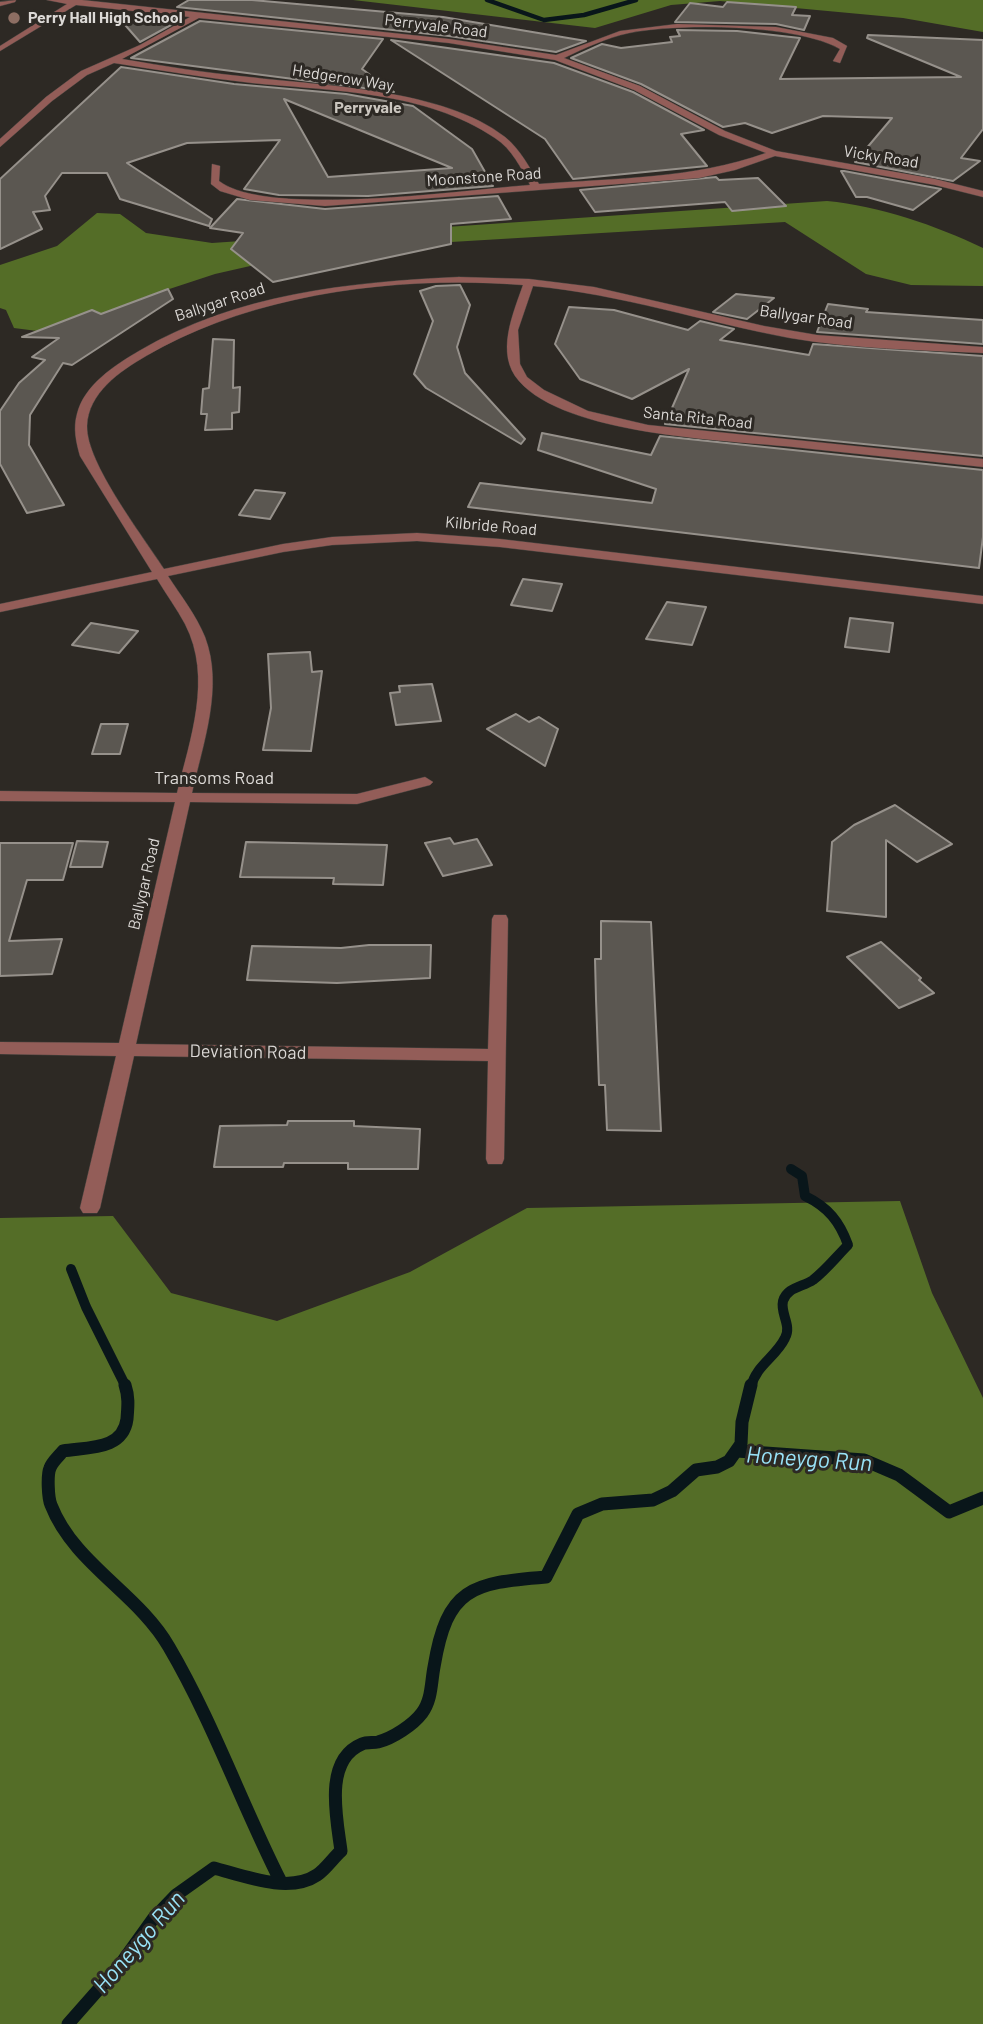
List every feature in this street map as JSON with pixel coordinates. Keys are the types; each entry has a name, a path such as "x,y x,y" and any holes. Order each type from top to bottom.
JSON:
{"street":[{"path":"0,4 12,0"},
{"name":"Perryvale Road","path":"51,0 449,41 556,58 637,88 722,133 775,153"},
{"path":"2,47 76,1"},
{"path":"0,144 70,83 198,15"},
{"path":"556,58 631,30 696,25 823,37 844,48 837,61"},
{"name":"Hedgerow Way","path":"113,60 342,90 446,112 478,124 506,142 522,162 537,189"},
{"name":"Moonstone Road","path":"215,166 213,176 220,187 248,196 301,202 360,201 699,175 732,168 775,153"},
{"name":"Vicky Road","path":"775,153 935,182 983,194"},
{"name":"Ballygar Road","path":"90,1208 200,725 207,668 205,652 192,624 86,456 79,434 79,418 105,380 147,348 208,321 281,301 419,282 530,282 634,298 792,334 832,340 983,349"},
{"name":"Santa Rita Road","path":"530,282 513,330 514,364 523,379 540,392 584,414 648,429 983,463"},
{"name":"Kilbride Road","path":"0,608 283,548 332,541 417,537 513,544 983,600"},
{"name":"Transoms Road","path":"0,796 357,799 425,782"},
{"path":"495,1159 500,919"},
{"name":"Deviation Road","path":"0,1048 496,1055"}],"green space":[{"path":"353,0 983,0 983,32 903,18 720,1 671,5 595,28"},
{"path":"827,201 867,207 906,218 983,248 983,286 911,285 866,274 785,222 401,245 281,259 215,274 142,298 96,318 45,332 14,328 6,310 0,308 0,265 57,246 97,213 120,214 146,233 212,243"},
{"path":"900,1201 932,1293 983,1398 983,2024 0,2024 0,1218 113,1216 171,1293 277,1321 410,1272 527,1208"}],"building":[{"path":"189,0 252,0 443,17 586,41 556,52 449,36 177,7"},
{"path":"727,2 796,7 792,15 810,16 804,30 776,24 675,22 690,3 723,7"},
{"path":"163,17 182,19 140,42 119,18 156,22"},
{"path":"200,21 383,39 362,69 394,92 131,58"},
{"path":"677,30 737,31 800,38 780,79 961,77 867,38 868,35 983,40 983,129 961,158 980,161 953,181 855,162 892,118 823,116 772,133 745,123 723,127 641,84 571,58 602,44 621,48 672,42 670,37 680,36"},
{"path":"391,40 554,63 633,92 704,130 681,134 707,166 573,179 545,139"},
{"path":"121,67 234,84 346,94 413,106 472,149 493,186 368,196 279,195 244,189 280,140 187,143 127,163 212,219 209,226 120,199 107,173 62,173 45,196 50,210 33,212 42,229 0,249 0,179","holes":["284,99 452,168 328,177"]},
{"path":"841,171 941,189 913,210 867,197 856,197"},
{"path":"716,177 719,180 758,178 786,206 732,211 725,202 595,212 580,190"},
{"path":"498,196 511,219 451,224 451,244 273,282 231,249 243,233 210,228 237,199 325,209"},
{"path":"460,285 470,305 457,347 465,373 525,439 521,444 426,388 414,374 433,321 420,291 436,286"},
{"path":"168,289 173,299 72,365 63,363 30,415 29,445 64,505 27,513 0,464 0,411 19,383 45,360 32,357 59,338 22,337 92,310 101,314"},
{"path":"736,294 774,298 747,319 713,312"},
{"path":"828,304 868,309 866,312 983,320 983,344 817,332"},
{"path":"569,307 614,310 688,330 700,321 734,329 720,340 809,355 813,344 983,356 983,456 665,424 689,369 632,399 580,379 555,344"},
{"path":"213,339 234,340 233,388 240,387 239,412 232,413 232,429 205,430 207,414 201,414 203,389 209,388"},
{"path":"542,433 651,455 660,436 983,470 983,537 979,568 468,507 480,483 652,503 656,489 538,450"},
{"path":"255,490 285,493 270,519 239,515"},
{"path":"523,579 562,584 552,611 511,605"},
{"path":"667,602 706,607 692,645 646,639"},
{"path":"850,618 893,623 889,652 845,647"},
{"path":"91,623 138,631 119,653 72,645"},
{"path":"310,652 312,672 322,671 311,751 263,750 271,708 268,654"},
{"path":"432,684 441,721 396,725 390,693 400,692 399,686"},
{"path":"516,714 529,722 539,717 558,729 545,766 487,729"},
{"path":"101,724 128,724 120,754 92,754"},
{"path":"895,805 952,844 917,862 886,840 886,917 827,911 832,842 854,825"},
{"path":"450,838 454,844 477,839 492,865 443,876 425,843"},
{"path":"77,841 108,842 102,867 70,867"},
{"path":"246,842 387,845 383,885 333,884 334,878 240,877"},
{"path":"0,843 73,843 63,880 27,880 9,941 62,939 52,974 0,976"},
{"path":"601,921 651,922 661,1131 607,1130 605,1085 599,1085 596,999 595,959 601,959"},
{"path":"881,942 934,993 899,1008 847,957"},
{"path":"431,945 430,978 337,983 247,980 252,946 341,948"},
{"path":"288,1121 354,1121 354,1126 420,1129 418,1169 348,1169 348,1163 214,1167 220,1126 287,1125"}],"waterway":[{"path":"487,0 544,20 584,15 636,0"},
{"path":"751,1387 757,1373 781,1345 787,1333 783,1306 785,1296 813,1280 848,1245 832,1216 805,1196 802,1176 791,1169"},
{"path":"71,1269 86,1307 125,1385"},
{"path":"125,1385 128,1406 124,1429 112,1442 63,1451 49,1471 51,1505 61,1526 75,1544 90,1562 141,1610 169,1647 200,1705 281,1882"},
{"name":"Honeygo Run","path":"68,2024 120,1965 153,1919 176,1895 214,1868 252,1879 280,1883 306,1880 323,1870 341,1851 335,1792 342,1763 350,1752 362,1744 390,1737 422,1713 429,1697 439,1641 446,1620 455,1605 481,1587 499,1582 546,1577 578,1514 602,1504 653,1500 672,1491 696,1470 717,1467 729,1461 741,1444 742,1422 751,1385"},
{"name":"Honeygo Run","path":"737,1451 864,1460 899,1475 949,1512 983,1498"}],"place":[{"name":"Perry Hall High School","path":"14,18"}],"district":[{"name":"Perryvale","path":"368,108"}]}
